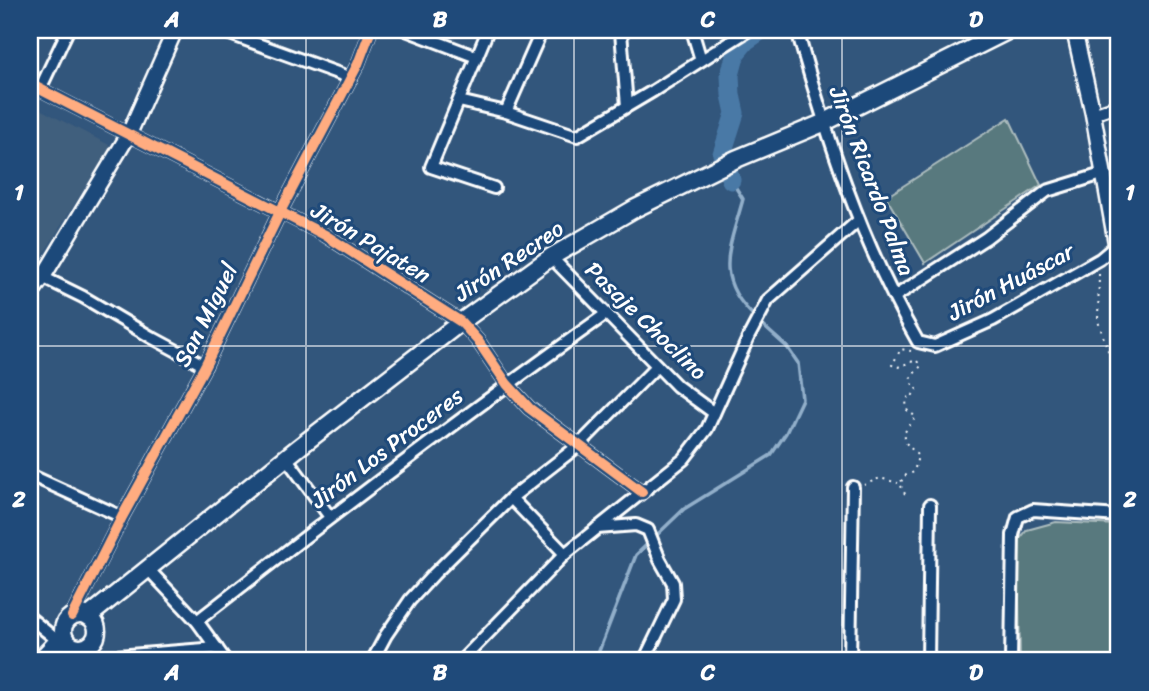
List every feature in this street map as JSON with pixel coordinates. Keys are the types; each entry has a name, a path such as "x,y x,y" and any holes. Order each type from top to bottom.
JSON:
{"main road":[{"name":"Jirón Recreo","path":"89,616 461,322 551,257 634,209 736,159 823,123 1007,30"},
{"path":"39,661 65,646 81,648 92,654 97,629 89,616 72,616 64,625 65,646"}],"street":[{"path":"35,86 68,30"},
{"path":"30,295 36,274 129,134 176,30"},
{"path":"219,30 351,78"},
{"name":"San Miguel","path":"72,616 122,517 205,366 280,213 351,78 371,30"},
{"path":"406,30 477,57"},
{"path":"488,30 430,167 494,188"},
{"path":"506,112 542,30"},
{"path":"617,30 621,32 627,106"},
{"path":"692,30 701,60"},
{"path":"459,101 506,112 577,135 749,30"},
{"name":"Jirón Ricardo Palma","path":"797,30 823,123 859,220 918,342"},
{"path":"1074,30 1118,249"},
{"name":"Jirón Pajaten","path":"35,86 325,235 461,322 478,341 507,384 529,408 642,492"},
{"path":"1093,114 1119,104"},
{"path":"894,297 986,238 1047,191 1102,174"},
{"path":"461,661 565,554 594,528 684,459 702,437 768,300 859,220"},
{"name":"Jirón Huáscar","path":"918,342 935,346 990,321 1118,249"},
{"name":"Pasaje Choclino","path":"551,257 677,386 714,413"},
{"path":"36,274 83,297 205,366"},
{"name":"Jirón Los Proceres","path":"197,621 507,384 606,314"},
{"path":"372,661 410,600 511,498 578,446 657,366"},
{"path":"287,458 330,517"},
{"path":"30,475 122,517"},
{"path":"850,661 853,487"},
{"path":"511,498 565,554"},
{"path":"928,661 930,505"},
{"path":"1011,661 1013,535 1018,517 1032,510 1119,516"},
{"path":"594,528 636,525 648,530 673,583 674,599 644,661"},
{"path":"148,569 197,621 226,661"},
{"path":"30,618 65,646"},
{"path":"92,654 217,648"}],"path":[{"path":"1100,258 1098,321 1119,383"},
{"path":"900,484 904,476 914,472 918,456 906,443 904,433 916,417 907,410 907,398 917,389 910,381 921,366 916,360 898,367 892,365 901,349 913,351 918,342"},
{"path":"853,487 880,478 900,484 905,494"}],"shaded area":[{"path":"30,104 111,146 34,269 30,267"}],"green space":[{"path":"1009,118 1041,185 925,263 886,197"},
{"path":"1056,522 1119,525 1119,661 1020,661 1018,541 1027,530"}],"waterway":[{"path":"731,180 722,154 735,113 730,75 736,53 746,41 762,30"},
{"path":"731,180 743,199 730,247 729,275 733,289 755,317"},
{"path":"598,661 599,651 636,555 684,509 771,455 786,433 802,399 798,363 787,347 760,323"}],"cycle path":[{"path":"72,616 122,517 205,366 282,208 358,64 371,30"},
{"path":"30,84 325,235 461,322 478,341 507,384 529,408 642,492"}]}
